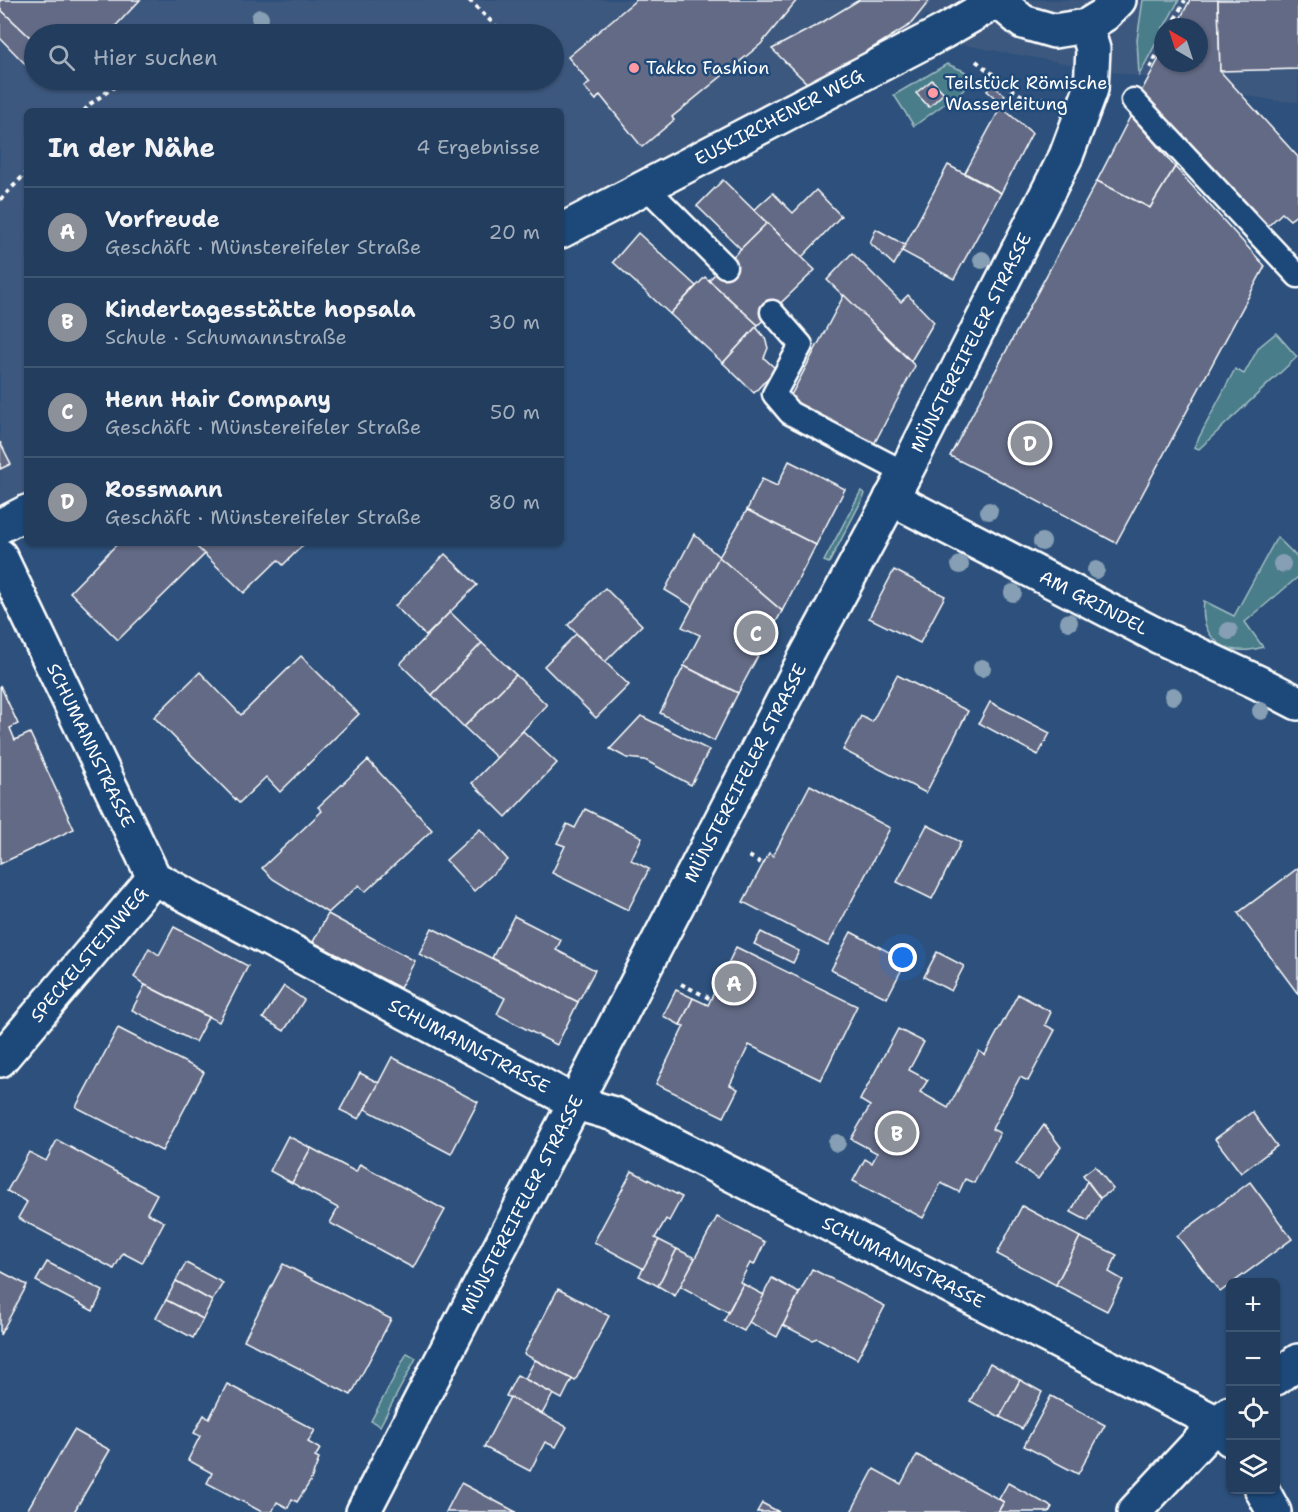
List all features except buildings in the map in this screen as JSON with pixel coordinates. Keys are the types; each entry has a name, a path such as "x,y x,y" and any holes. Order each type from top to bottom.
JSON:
{"street":[{"path":"997,1 1023,22 1054,31 1086,26 1104,15 1119,0"},
{"name":"EUSKIRCHENER WEG","path":"564,229 943,32 997,1"},
{"name":"MÜNSTEREIFELER STRASSE","path":"363,1512 804,660 898,486 1066,156 1091,89 1093,49 1086,26"},
{"name":"AM GRINDEL","path":"898,486 1160,637 1298,703"},
{"path":"0,526 24,514"},
{"name":"SCHUMANNSTRASSE","path":"0,556 154,878 576,1103 614,1114 1226,1425"},
{"name":"SPECKELSTEINWEG","path":"0,1060 154,878"},
{"path":"1280,1374 1298,1360"},
{"path":"1134,1512 1226,1425"},
{"path":"1264,1494 1274,1512"}],"lane":[{"path":"1133,100 1298,276"},
{"path":"646,187 725,266"},
{"path":"772,312 801,345 774,394 790,413 898,486"}],"path":[{"path":"469,0 493,24"},
{"path":"1176,18 1185,0"},
{"path":"973,57 1014,91 1031,101 1038,99"},
{"path":"1147,74 1154,60"},
{"path":"87,108 110,90"},
{"path":"0,200 24,175"},
{"path":"740,851 764,864"},
{"path":"675,981 711,999"}],"shaded area":[{"path":"0,0 1298,0 1298,102 1278,101 964,45 926,14 915,30 564,214 564,108 24,108 24,500 18,503 0,504"}],"green space":[{"path":"1143,0 1179,0 1169,18 1154,18 1154,47 1139,75 1137,40"},
{"path":"947,64 964,71 976,81 914,126 894,95"},
{"path":"1276,333 1297,357 1199,449 1194,447 1235,369 1244,374 1259,347"},
{"path":"861,491 865,494 829,563 824,561"},
{"path":"1277,537 1298,558 1298,577 1245,622 1263,647 1250,650 1227,648 1211,636 1206,626 1204,601 1234,616"},
{"path":"407,1353 416,1358 380,1426 371,1421"}],"place":[{"name":"Takko Fashion","path":"634,68"},
{"name":"Teilstück Römische Wasserleitung","path":"933,93"},
{"name":"Rossmann","path":"1030,443"},
{"name":"Henn Hair Company","path":"756,633"},
{"name":"Vorfreude","path":"734,983"},
{"name":"Kindertagesstätte hopsala","path":"897,1133"}]}
